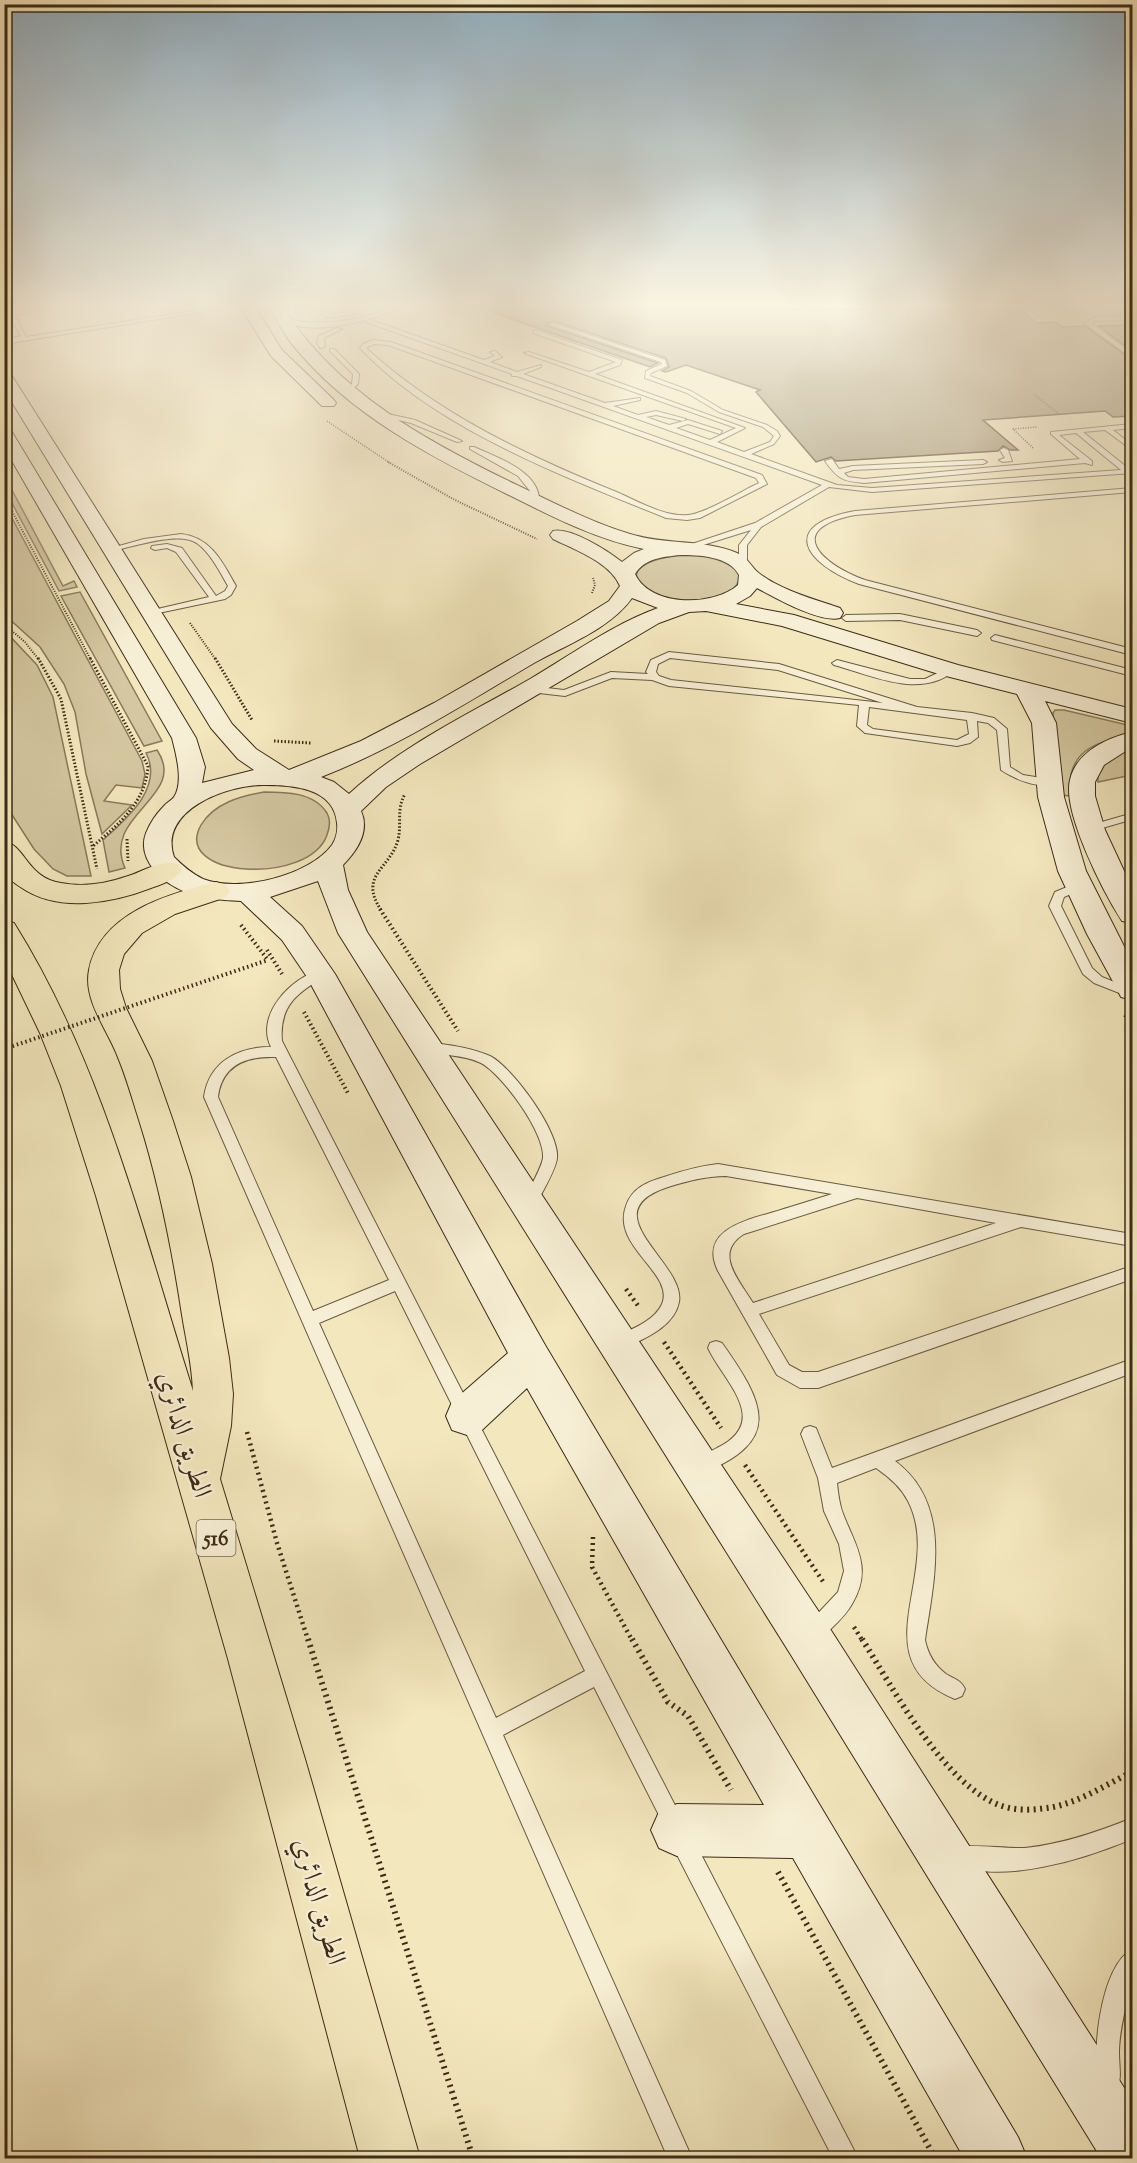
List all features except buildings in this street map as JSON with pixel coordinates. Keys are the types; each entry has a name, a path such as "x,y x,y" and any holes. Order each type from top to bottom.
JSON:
{"highway":[{"path":"4,849 21,874 29,881 68,893 118,890 136,885 168,870"},
{"path":"199,1480 209,1436 213,1392 190,1249 158,1124 128,1043 105,997 103,983 104,968 110,953 120,939 139,922 171,904 232,891"},
{"name":"الطريق الدائري","path":"4,930 42,1005 98,1142 199,1480 325,1919 390,2158"}],"street":[{"path":"26,410 234,741 262,766 288,778 328,789 340,798 352,819 352,830 348,842 330,863 306,877 278,887 232,891 189,883 168,870 160,857 157,842 162,827 171,813 187,801 208,789 231,782 256,777 288,778 339,762 377,744 585,626 616,605 627,580 629,566 642,557 663,550 681,549"},
{"path":"338,410 345,416"},
{"path":"375,410 452,459 536,501 618,537 717,553 800,602 846,618 997,661 1132,693"},
{"path":"4,432 184,738 192,767 187,801"},
{"path":"543,534 591,549 645,597 657,601 685,606 723,602 744,591 749,584 746,571"},
{"path":"709,605 786,620 950,670 1132,716"},
{"path":"348,809 393,770 636,626 685,606"},
{"path":"1026,690 1044,723 1048,782 1072,871 1102,934 1132,989"},
{"path":"1132,739 1100,754 1088,767 1082,782 1083,799 1092,828 1109,870 1132,914"},
{"path":"330,863 334,890 345,918 528,1206 635,1334 716,1457 808,1638 1124,2140"},
{"path":"232,891 292,933 306,983 531,1358 997,2158"},
{"path":"467,1416 531,1358"},
{"path":"677,1830 807,1832"}],"lane":[{"path":"441,410 460,424"},
{"path":"439,434 450,426 470,425 580,479 675,517 697,516 763,484 763,480 756,476 573,410"},
{"path":"617,410 827,485 855,490 1104,476 1130,471"},
{"path":"691,410 742,428 710,443"},
{"path":"719,410 765,426 775,432 777,436 772,442 743,455"},
{"path":"637,417 656,413 683,419"},
{"path":"379,414 403,418 459,441"},
{"path":"668,428 688,422 720,432"},
{"path":"428,428 440,425"},
{"path":"1104,476 1053,435 1056,431 1132,426"},
{"path":"1106,428 1132,448"},
{"path":"1076,430 1130,471"},
{"path":"656,440 676,431"},
{"path":"439,434 450,443"},
{"path":"669,444 690,436"},
{"path":"468,449 516,471 534,490 536,501"},
{"path":"1003,460 1009,459 1004,450"},
{"path":"981,452 993,465"},
{"path":"983,462 852,468 839,473 846,479 864,481 1084,459"},
{"path":"856,478 1084,459"},
{"path":"828,461 838,473"},
{"path":"681,549 758,525 827,485"},
{"path":"926,486 945,505"},
{"path":"908,488 930,507"},
{"path":"1129,488 843,516 819,526 810,541 819,557 848,577 929,607 1132,652"},
{"path":"746,571 743,545 758,525"},
{"path":"114,552 176,537 199,540 232,586 228,593 213,599 152,613"},
{"path":"114,552 162,547 176,548 213,599"},
{"path":"912,619 929,607"},
{"path":"950,613 951,628"},
{"path":"846,618 887,616 912,619 975,634"},
{"path":"994,639 1096,667 1130,672"},
{"path":"654,677 651,672 654,662 669,656 769,665 913,709"},
{"path":"837,663 910,682 934,679 950,670"},
{"path":"530,689 556,694 565,693 611,675 654,677 669,683 972,716 991,720 999,725 1002,732 1003,764 1009,772 1020,778 1048,782"},
{"path":"864,703 861,723 875,733 952,743 966,741 974,735 972,716"},
{"path":"1092,828 1126,818"},
{"path":"1079,886 1059,895 1055,906 1087,971 1098,980 1132,994"},
{"path":"306,983 281,1004 275,1017 273,1029 280,1052 846,2158"},
{"path":"426,1047 474,1055 494,1064 503,1072 545,1135 551,1151 550,1159 528,1206"},
{"path":"280,1052 255,1052 231,1061 215,1078 211,1087 211,1097 680,2158"},
{"path":"635,1334 669,1310 672,1298 666,1280 631,1228 632,1207 644,1191 654,1186 714,1169 1132,1240"},
{"path":"857,1193 739,1229 729,1234 720,1250 723,1266 783,1371 800,1380 809,1382 1132,1273"},
{"path":"748,1311 1021,1221"},
{"path":"308,1320 398,1282"},
{"path":"716,1348 746,1392 751,1404 751,1418 748,1430 716,1457"},
{"path":"827,1478 1132,1366"},
{"path":"808,1638 845,1599 851,1586 853,1571 848,1543 833,1511 827,1478 810,1434"},
{"path":"877,1458 892,1467 908,1485 920,1504 929,1540 915,1640 917,1652 931,1676 955,1689"},
{"path":"490,1731 597,1675"},
{"path":"941,1852 976,1859 1018,1859 1060,1854 1099,1844 1132,1829"},
{"path":"1124,2140 1108,2073 1110,2021 1122,1976 1132,1961"}],"path":[{"path":"1054,410 1063,417"},
{"path":"324,419 356,443 405,473 475,511 543,534"},
{"path":"4,496 148,766 147,783 138,800 93,847"},
{"path":"591,596 594,585 592,574"},
{"path":"179,607 227,676 249,711 254,726"},
{"path":"4,624 34,652 61,699 98,878"},
{"path":"272,740 319,744"},
{"path":"407,792 398,811 399,836 396,844 382,861 373,879 374,900 461,1035"},
{"path":"4,1049 268,960 236,918"},
{"path":"256,932 306,983 350,1097"},
{"path":"130,997 134,1008"},
{"path":"624,1287 635,1334 716,1457"},
{"path":"246,1429 277,1543 416,1972 473,2158"},
{"path":"592,1533 594,1541 592,1567 661,1692 668,1702 688,1716 755,1832 935,2158"}],"shaded area":[{"path":"4,475 63,586 74,581 77,587 59,591 5,490"},
{"path":"5,505 142,761 145,774 142,788 116,785 104,801 132,805 102,834 86,774 75,712 64,684 40,647 5,615"},
{"path":"688,554 713,558 731,566 737,571 739,578 736,586 729,593 718,597 692,600 665,597 654,593 638,580 637,573 641,567 650,562"},
{"path":"80,592 162,741 144,746 61,596"},
{"path":"5,631 37,665 53,697 91,876 67,876 53,869 34,849 5,804"},
{"path":"1055,710 1064,710 1132,726 1132,735 1106,741 1085,751 1073,768 1070,796 1059,795 1053,713"},
{"path":"1132,746 1132,775 1098,782 1098,766 1122,749"},
{"path":"157,750 164,766 162,781 155,794 124,833 121,849 125,868 109,872 103,840 140,802 150,778 150,766 146,753"},
{"path":"264,792 281,792 307,797 321,806 330,821 327,835 315,851 296,862 271,868 246,869 223,865 206,856 197,843 201,825 206,817 229,802"}]}
